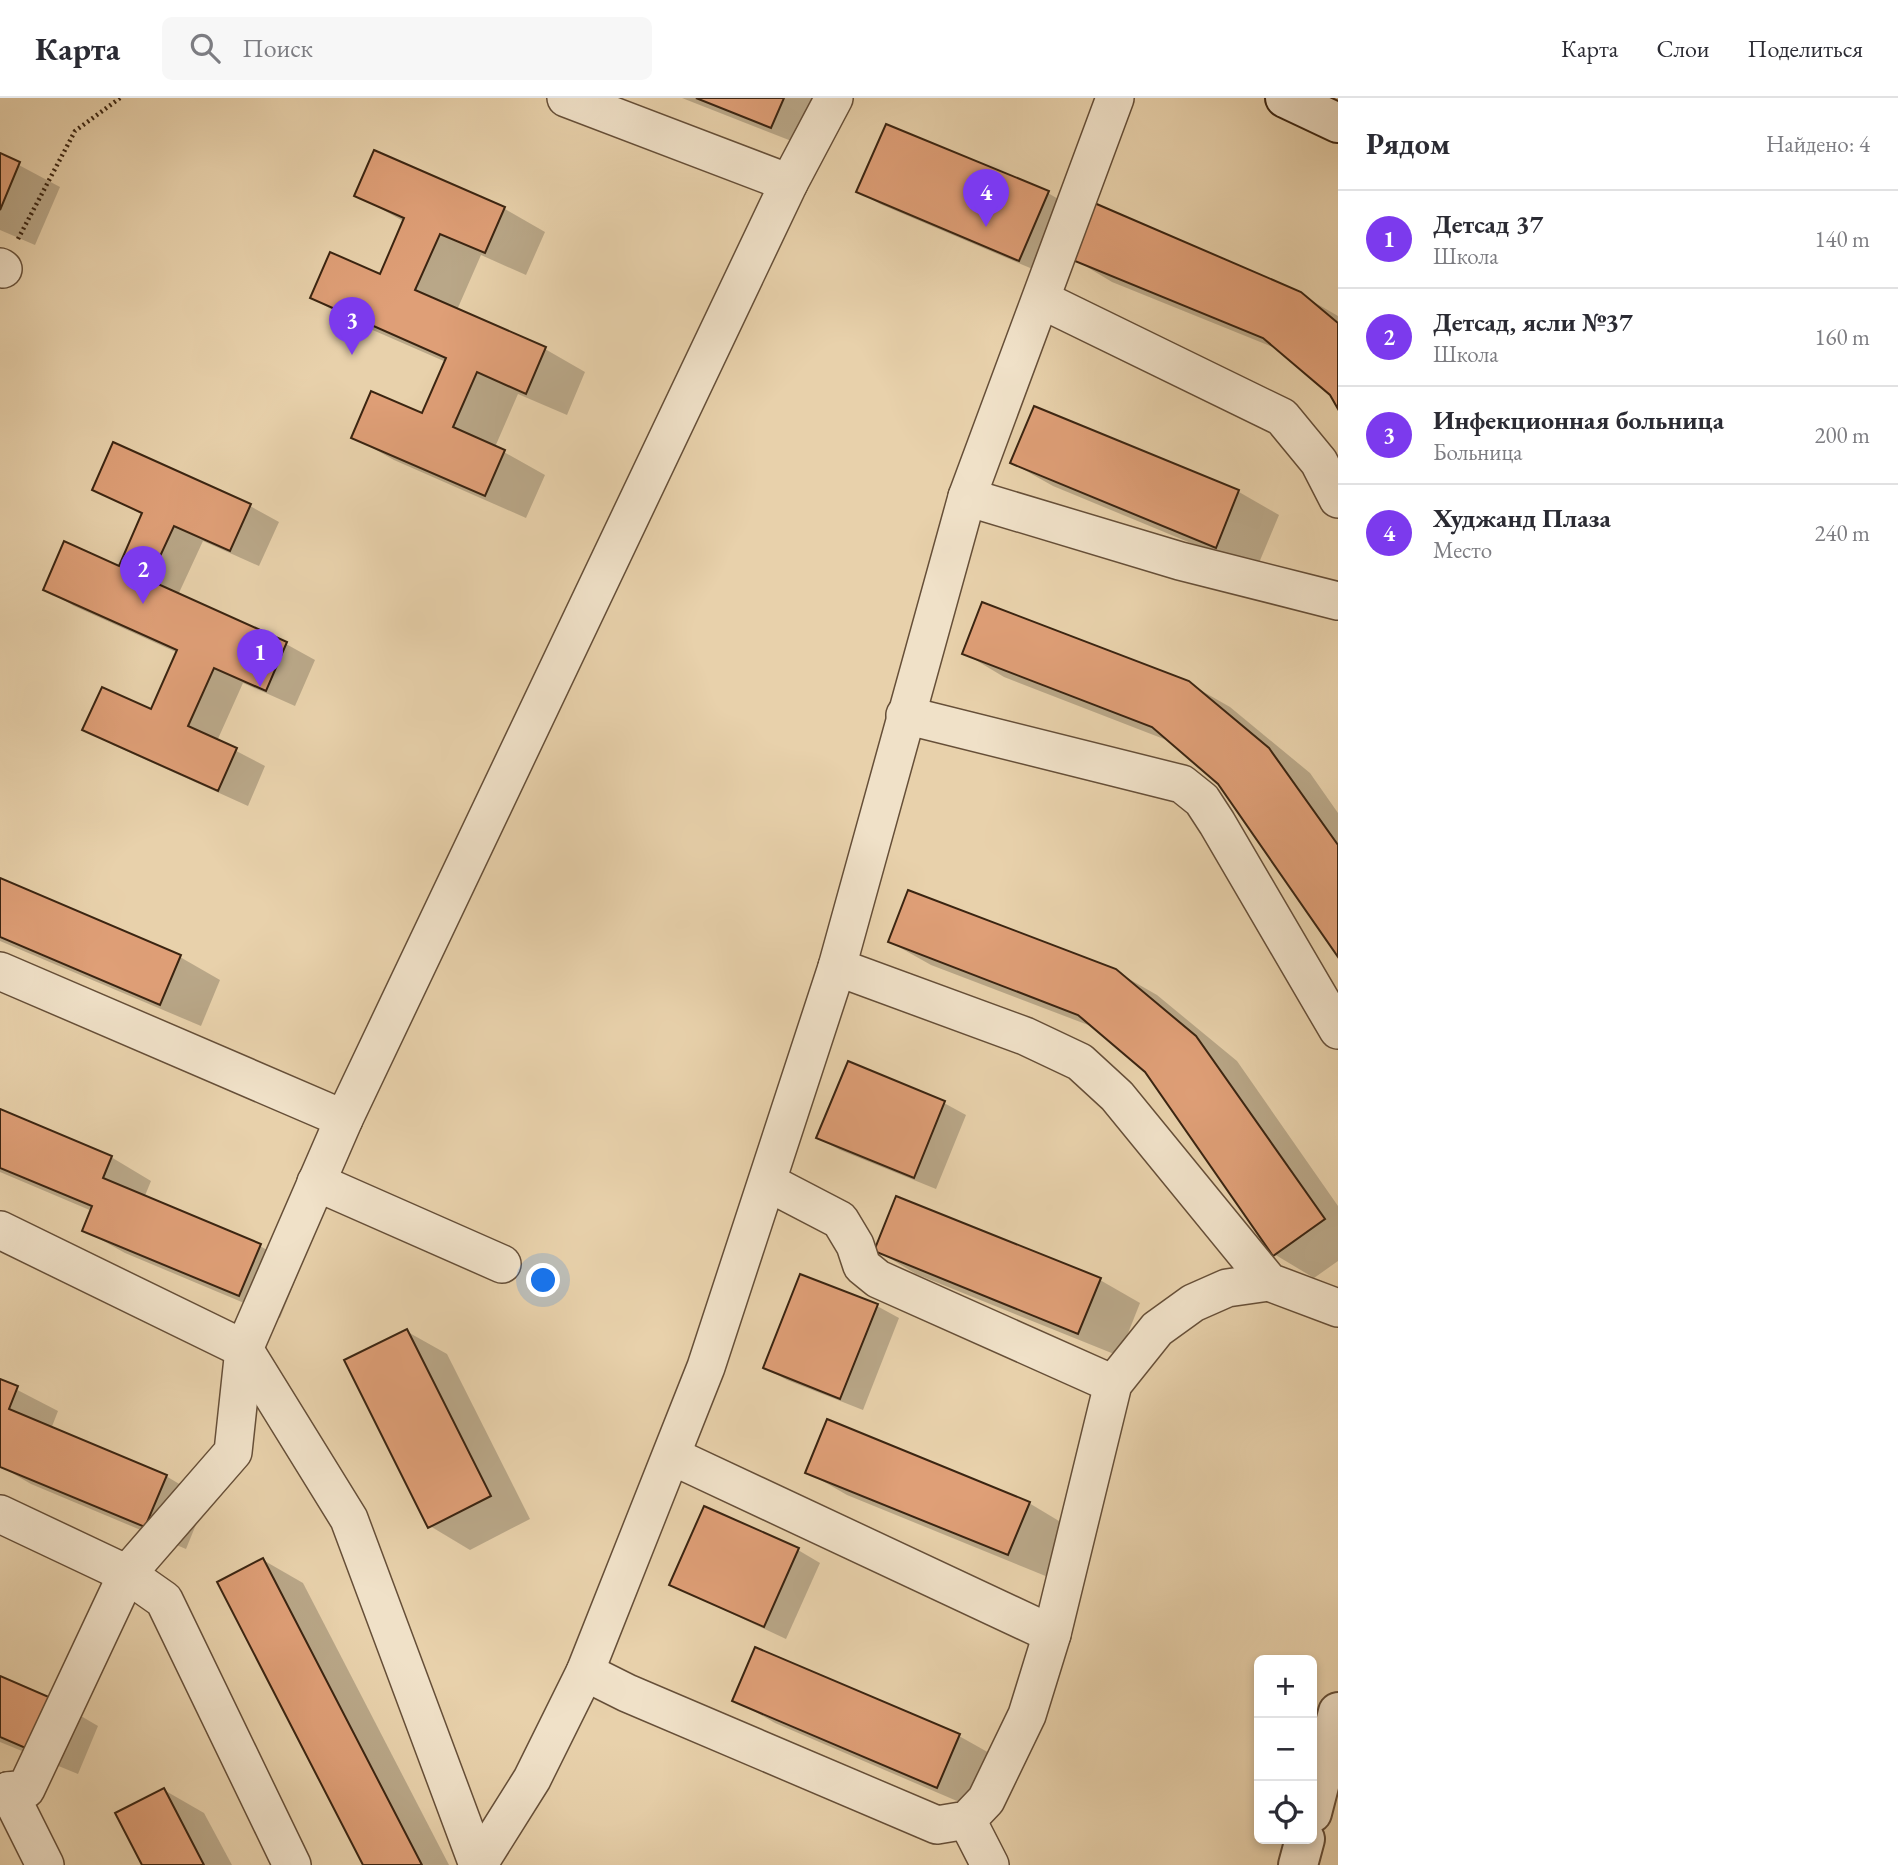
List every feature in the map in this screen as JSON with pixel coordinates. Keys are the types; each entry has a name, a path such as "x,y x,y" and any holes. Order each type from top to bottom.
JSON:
{"street":[{"path":"566,98 789,183"},
{"path":"45,1865 8,1788 127,1574 233,1452 244,1349 316,1182 789,183 834,98"},
{"path":"478,1865 532,1779 585,1672 706,1367 769,1183 837,967 967,497 1115,98"},
{"path":"1285,98 1338,123"},
{"path":"1042,300 1282,417 1319,462 1338,499"},
{"path":"967,497 1180,561 1338,601"},
{"path":"905,715 1182,784 1202,800 1217,823 1338,1030"},
{"path":"837,967 1025,1037 1080,1062 1117,1096 1269,1282"},
{"path":"0,971 344,1119"},
{"path":"316,1182 502,1264"},
{"path":"769,1183 839,1220 855,1245 862,1266 878,1279 1113,1384"},
{"path":"0,1230 244,1349 349,1519 478,1865"},
{"path":"585,1672 937,1825 967,1820 986,1800 1027,1715 1052,1634 1113,1384 1157,1329 1194,1303 1227,1288 1269,1282 1338,1308"},
{"path":"672,1456 1052,1634"},
{"path":"0,1514 127,1574 164,1600 292,1865"},
{"path":"1317,1794 1338,1712"},
{"path":"967,1820 990,1865"},
{"path":"1298,1865 1304,1844"}],"path":[{"path":"2,268 75,131 120,98"}],"building":[{"path":"696,98 784,98 771,128"},
{"path":"886,124 1049,191 1019,261 856,192"},
{"path":"374,150 505,207 485,253 440,234 415,290 546,347 526,394 477,372 453,427 505,450 485,496 351,438 371,391 422,413 446,358 310,298 330,252 380,274 404,218 354,196"},
{"path":"0,153 20,162 0,210"},
{"path":"1092,202 1301,292 1338,323 1338,409 1330,395 1263,338 1070,259"},
{"path":"1034,406 1239,490 1216,548 1010,463"},
{"path":"113,442 251,504 230,551 174,526 149,580 287,642 266,691 214,668 188,726 237,748 218,791 82,730 102,687 151,709 177,650 43,590 64,541 119,566 142,513 92,490"},
{"path":"982,602 1189,681 1269,748 1338,845 1338,957 1218,784 1152,727 962,654"},
{"path":"0,878 181,955 160,1005 0,937"},
{"path":"908,890 1116,969 1196,1036 1325,1219 1273,1256 1145,1072 1078,1015 888,942"},
{"path":"848,1061 945,1101 914,1178 816,1138"},
{"path":"0,1109 112,1156 103,1178 261,1244 239,1296 82,1231 92,1206 0,1168"},
{"path":"896,1196 1101,1278 1078,1334 874,1251"},
{"path":"800,1274 878,1304 840,1399 763,1368"},
{"path":"407,1329 491,1496 428,1528 344,1360"},
{"path":"0,1379 18,1386 9,1409 167,1475 145,1527 0,1467"},
{"path":"827,1419 1030,1502 1008,1555 805,1473"},
{"path":"704,1506 799,1548 764,1627 669,1585"},
{"path":"263,1558 422,1865 363,1865 217,1582"},
{"path":"755,1647 960,1734 937,1788 732,1701"},
{"path":"0,1676 58,1701 37,1753 0,1737"},
{"path":"164,1788 204,1865 142,1865 115,1813"}],"place":[{"name":"Худжанд Плаза","path":"986,227"},
{"name":"Инфекционная больница","path":"352,355"},
{"name":"Детсад, ясли №37","path":"143,604"},
{"name":"Детсад 37","path":"260,687"}]}
